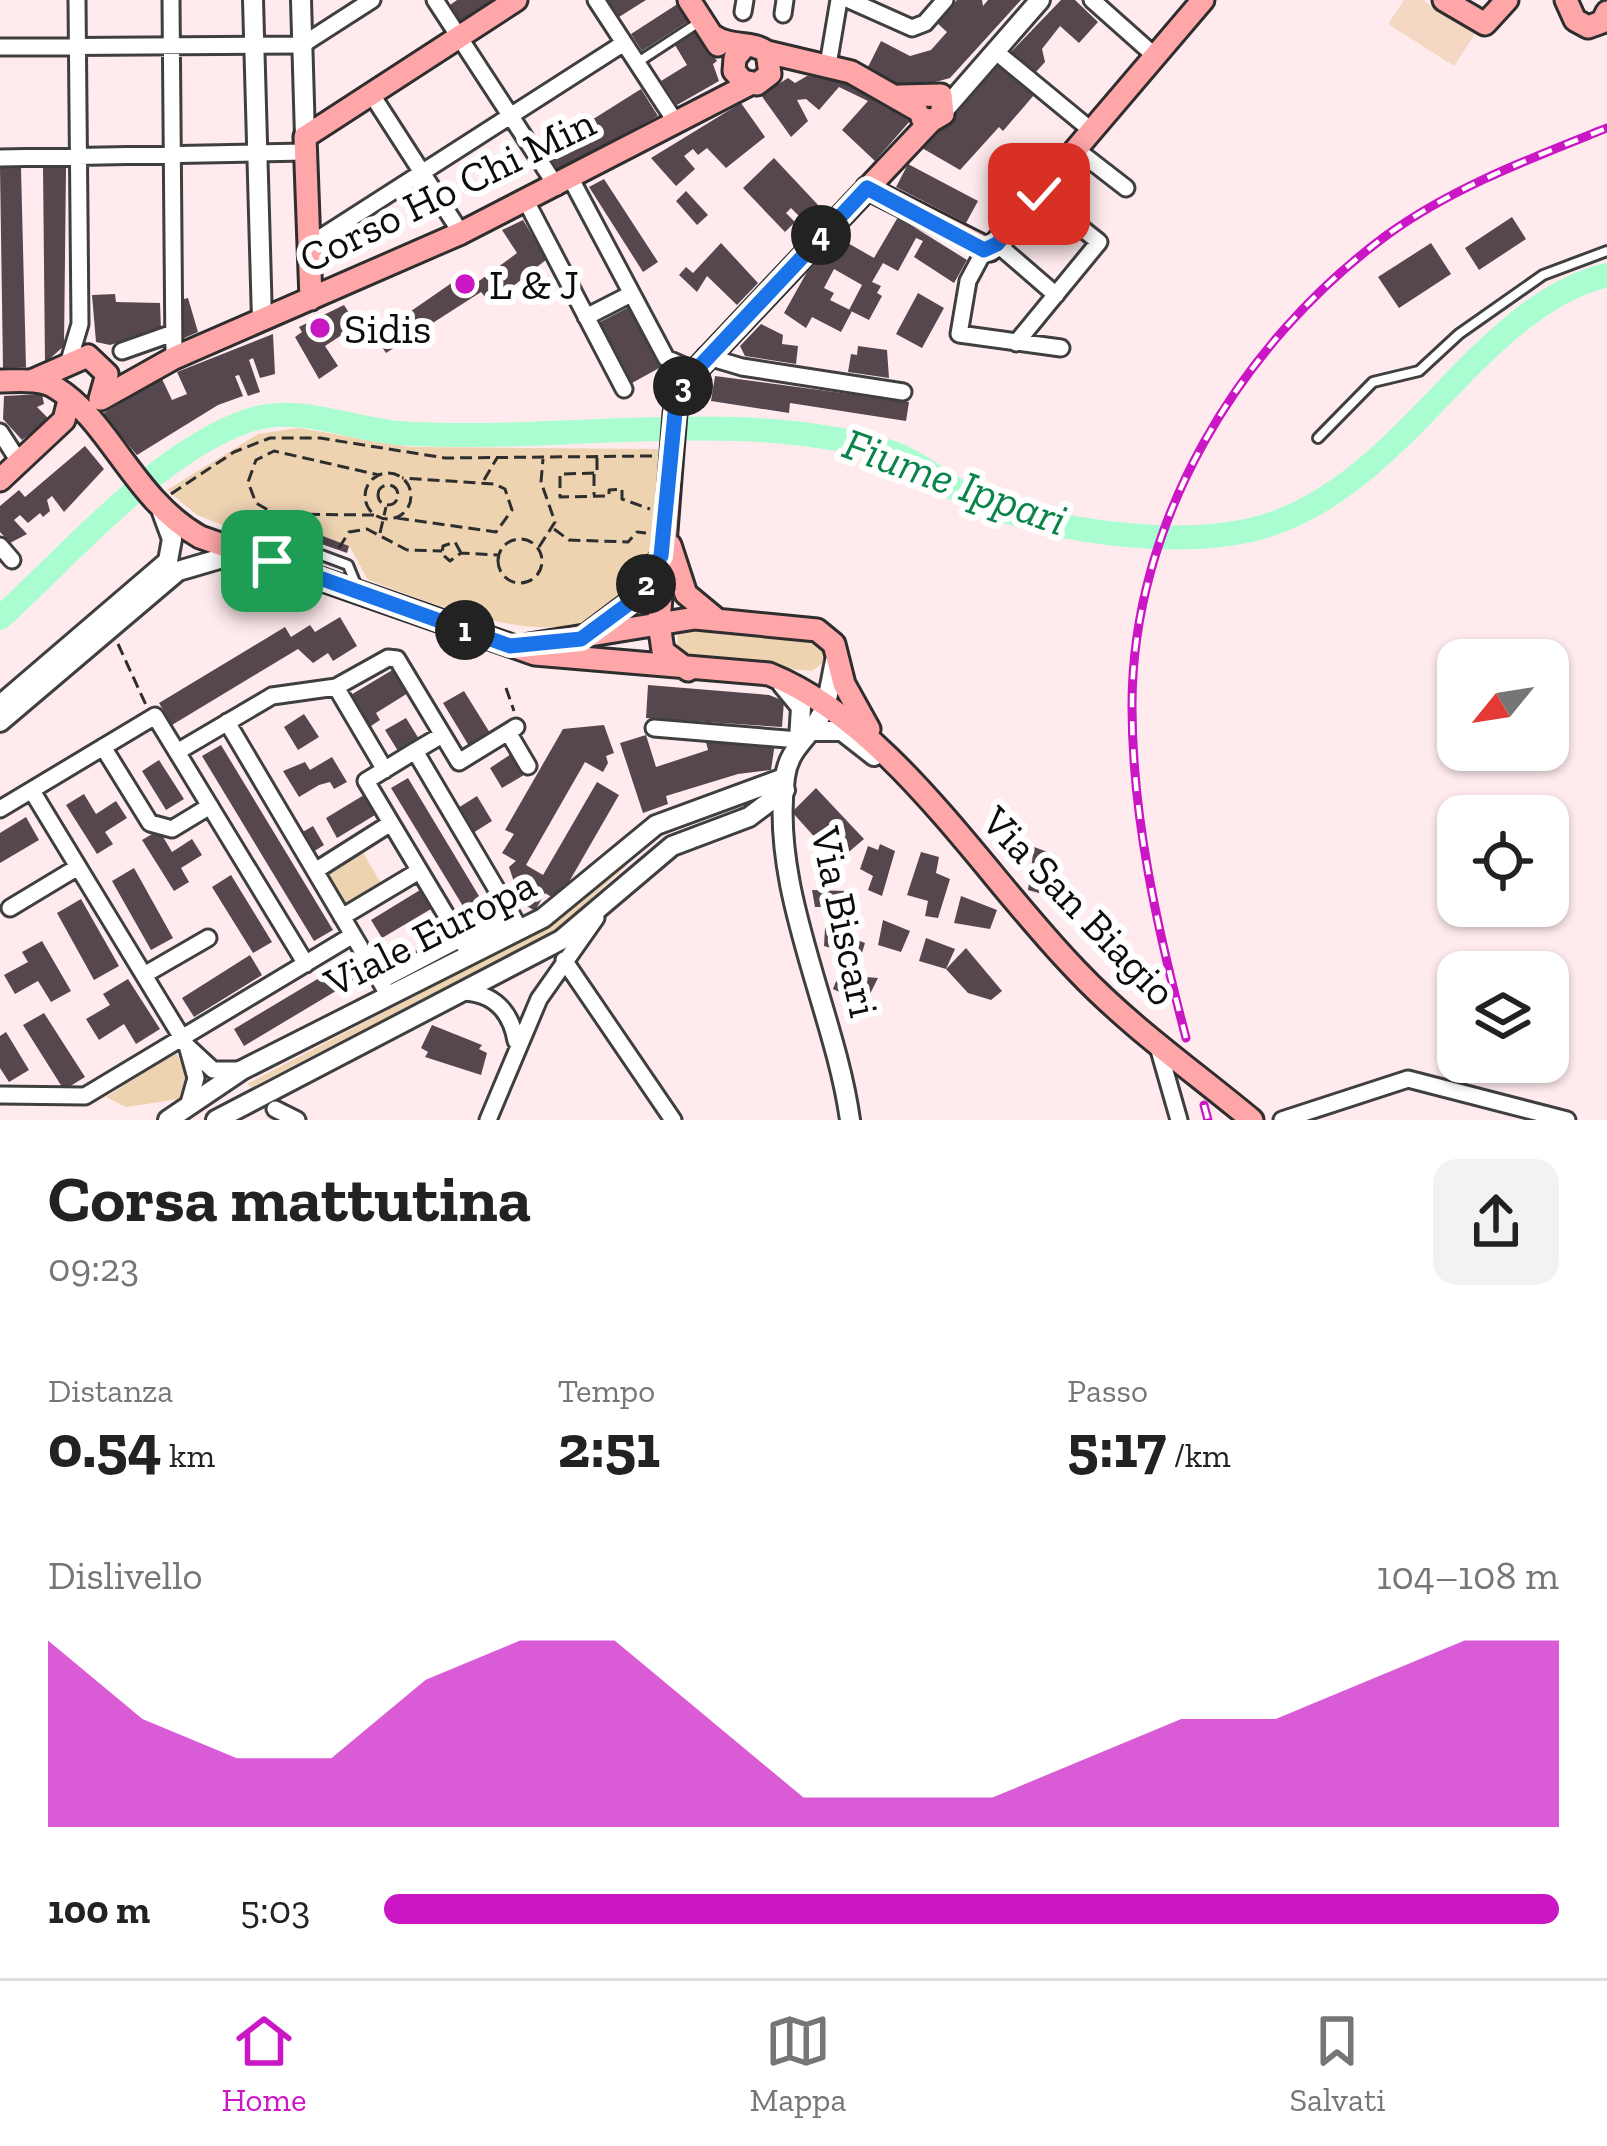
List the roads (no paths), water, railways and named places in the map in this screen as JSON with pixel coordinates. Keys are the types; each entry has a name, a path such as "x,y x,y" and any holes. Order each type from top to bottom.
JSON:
{"main road":[{"path":"311,299 305,145 517,0"},
{"path":"689,0 707,28 726,45 764,63 828,65 922,109 867,188 699,363 675,413 657,549 659,623 663,651 689,670"},
{"path":"867,188 991,247 1202,0"},
{"path":"1444,0 1485,24 1507,0"},
{"path":"1570,4 1588,27 1606,13"},
{"name":"Corso Ho Chi Min","path":"173,358 564,183 675,121 764,63"},
{"path":"31,381 88,356 123,368 173,358"},
{"path":"0,480 64,420 173,358"},
{"path":"20,463 58,436 108,380 100,362"},
{"path":"66,363 85,408 133,476 200,537 510,646 578,661 818,679 836,659"},
{"path":"0,381 31,381 85,408"},
{"path":"58,436 79,431 85,408"},
{"path":"663,509 679,580 697,605 728,625"},
{"path":"581,639 631,602 657,549"},
{"path":"510,646 581,639 695,618 728,625 817,630 830,638 858,711 912,785"},
{"path":"769,674 826,703 912,785"},
{"name":"Via San Biagio","path":"912,785 1079,974 1252,1120"}],"street":[{"path":"66,363 80,325 77,0"},
{"path":"171,0 173,358"},
{"path":"253,0 262,320"},
{"path":"0,158 257,153 305,145 301,0"},
{"path":"0,47 302,45 372,0"},
{"path":"435,0 510,116 564,183 667,358 903,392"},
{"path":"596,0 675,121"},
{"path":"828,65 838,0"},
{"path":"849,0 912,28 925,23 945,0"},
{"path":"922,109 965,83 1040,0"},
{"path":"1092,0 1155,56"},
{"path":"764,63 833,37"},
{"path":"309,245 624,43"},
{"path":"995,51 1092,131"},
{"path":"372,95 461,233"},
{"path":"1077,149 1126,188"},
{"path":"1016,343 1099,242 1039,194"},
{"path":"526,201 624,388"},
{"path":"1056,295 991,247 968,281 959,334 1061,348"},
{"path":"586,317 631,294"},
{"path":"122,351 173,333"},
{"path":"0,432 20,463"},
{"path":"162,505 172,539 173,566"},
{"path":"0,722 120,620 200,537"},
{"path":"0,546 12,560"},
{"path":"0,705 173,566 244,551"},
{"path":"177,752 272,696 337,687 388,658 397,659 459,762 513,726 528,766"},
{"name":"Via Biscari","path":"836,659 826,703 804,735 784,784 796,901 844,1076 850,1120"},
{"path":"769,674 801,707 804,735"},
{"path":"337,687 385,770"},
{"path":"1,809 155,716 306,964"},
{"path":"227,722 385,988"},
{"path":"654,728 804,735 842,731 912,785"},
{"path":"442,735 366,781 464,946"},
{"path":"104,747 150,823 172,829 210,806"},
{"path":"416,751 516,922"},
{"name":"Viale Europa","path":"225,1115 561,940 672,846 748,818 784,784"},
{"name":"Viale Europa","path":"168,1120 205,1085 242,1070 464,946 568,902 624,847 656,824 784,784"},
{"path":"32,791 225,1115"},
{"path":"748,818 787,829"},
{"path":"315,871 391,823"},
{"path":"10,908 78,867"},
{"path":"342,917 419,871"},
{"path":"488,1120 516,1041 564,960 604,908"},
{"path":"0,1095 85,1096 185,1042 353,935"},
{"path":"144,975 208,938"},
{"path":"564,960 674,1120"},
{"path":"459,992 476,992 505,1010 516,1041"},
{"path":"1156,1040 1179,1120"},
{"path":"1282,1120 1408,1078 1567,1120"},
{"path":"275,1109 297,1120"}],"lane":[{"path":"637,63 707,28"},
{"path":"1318,438 1373,382 1419,371 1543,275 1607,251"}],"waterway":[{"name":"Fiume Ippari","path":"0,618 116,508 180,456 213,436 266,416 304,416 399,433 459,435 708,428 769,431 887,451 974,499 1073,528 1148,537 1251,530 1304,510 1352,480 1516,324 1559,294 1607,275"}],"railway":[{"path":"1186,1038 1148,874 1136,790 1132,706 1137,637 1151,570 1174,504 1204,442 1242,383 1285,328 1334,279 1387,235 1439,202 1607,128"},
{"path":"1204,1105 1208,1120"}],"place":[{"name":"L & J","path":"465,284"},
{"name":"Sidis","path":"320,328"}]}
